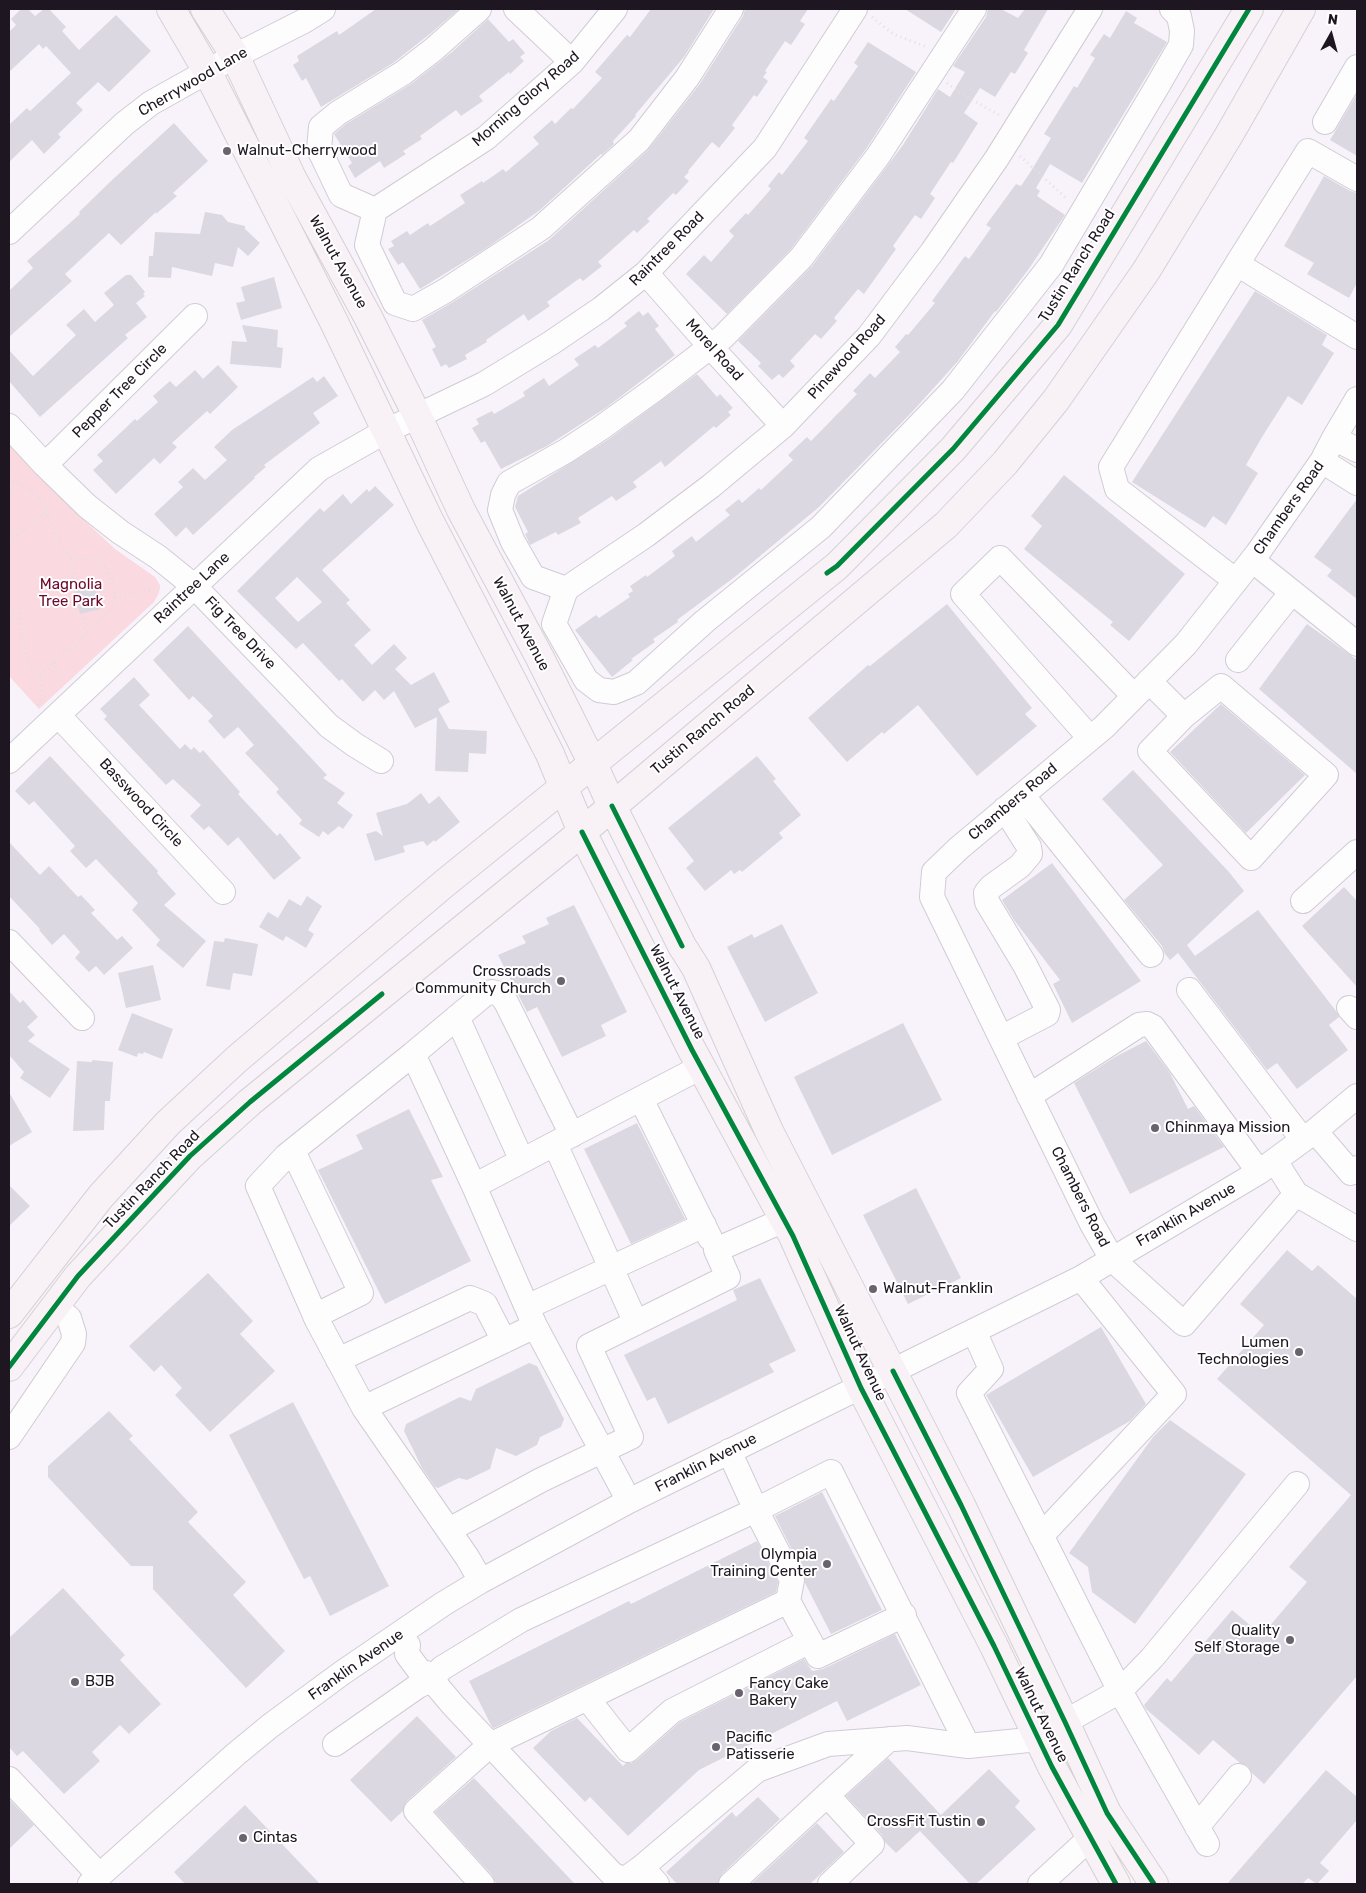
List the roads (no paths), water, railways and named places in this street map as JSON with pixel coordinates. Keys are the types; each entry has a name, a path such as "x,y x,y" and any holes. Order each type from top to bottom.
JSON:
{"main road":[{"name":"Walnut Avenue","path":"170,9 207,71 334,322 430,522 550,754 582,832 702,1067 784,1220 861,1388 994,1646 1039,1739 1116,1884"},
{"name":"Walnut Avenue","path":"205,9 235,56 292,178 368,317 418,417 460,510 540,658 612,806 696,968 769,1131 965,1514 1066,1722 1107,1813 1154,1884"},
{"name":"Tustin Ranch Road","path":"9,1314 101,1196 168,1123 237,1059 331,978 563,787 837,566 953,449 1058,325 1249,9"},
{"name":"Tustin Ranch Road","path":"9,1367 78,1276 190,1156 250,1102 582,832 946,525 1005,463 1056,400 1146,271 1229,135 1301,9"},
{"path":"702,1067 732,1050"}],"street":[{"name":"Cherrywood Lane","path":"9,232 124,124 151,103 323,9"},
{"path":"479,9 434,49 403,73 338,113 321,128 318,149 341,195 375,210 367,245 395,303 413,309 445,291 541,228 639,140 687,78 731,9"},
{"path":"516,9 572,62"},
{"name":"Morning Glory Road","path":"375,210 486,138 572,62 615,9"},
{"path":"974,9 878,156 801,258 723,337 601,428 566,451 509,483 503,495 500,510 513,542 533,577 566,589 554,624 586,680 599,690 614,692 636,683 705,621 821,526 953,390 1051,265 1180,46 1182,31 1179,16 1172,9"},
{"name":"Pinewood Road","path":"566,589 653,530 711,486 783,426 870,336 932,252 1011,135 1090,9"},
{"name":"Raintree Road","path":"386,431 484,384 551,343 601,309 646,273 765,148 861,11"},
{"path":"1325,122 1357,67"},
{"path":"1236,581 1117,489 1111,468 1308,151 1357,179"},
{"path":"1237,264 1357,337"},
{"name":"Morel Road","path":"646,273 783,426"},
{"name":"Pepper Tree Circle","path":"45,465 195,316"},
{"name":"Chambers Road","path":"1296,1194 1184,1324 1112,1259 1092,1224 932,897 934,872 959,848 1104,727 1186,644 1252,560 1322,461 1357,399"},
{"name":"Fig Tree Drive","path":"9,426 87,506 194,586 329,726 381,761"},
{"name":"Raintree Lane","path":"9,761 319,469 386,431"},
{"path":"1334,438 1357,450"},
{"path":"1322,461 1357,483"},
{"path":"1090,738 963,594 1000,558 1142,689 1184,716"},
{"path":"1252,560 1357,644"},
{"path":"1238,660 1292,592"},
{"path":"1221,686 1326,775 1251,858 1150,751 1184,716 1221,686"},
{"name":"Basswood Circle","path":"58,715 223,892"},
{"path":"1014,802 1151,955"},
{"path":"1001,1038 1048,1014 1048,1010 1025,964 987,902 986,893 991,887 1020,866 1030,854 1014,802"},
{"path":"1304,901 1357,852"},
{"path":"9,942 82,1018"},
{"path":"1189,990 1309,1136 1351,1173 1357,1168"},
{"path":"481,1581 364,1408 315,1316 258,1186 293,1151 457,1017 486,994 492,992 500,994 506,1002 564,1139 611,1269 636,1323"},
{"path":"457,1017 522,1161"},
{"path":"1029,1096 1139,1025 1147,1024 1153,1026 1267,1167 1296,1194 1357,1229"},
{"path":"413,1054 474,1186 531,1317 630,1501"},
{"path":"474,1186 702,1067"},
{"name":"Franklin Avenue","path":"95,1880 270,1726 342,1673 404,1640 481,1581 630,1501 729,1451 835,1398 861,1388 1081,1278 1267,1167 1309,1136 1357,1096"},
{"path":"448,1530 541,1480 631,1437 589,1346 728,1277 641,1099"},
{"path":"293,1151 362,1293 315,1316"},
{"path":"716,1250 784,1220"},
{"path":"364,1408 504,1341 531,1317 611,1269 704,1225"},
{"path":"1041,1536 1174,1394 1081,1278"},
{"path":"338,1360 470,1298 485,1304 504,1341"},
{"path":"9,1437 73,1342 74,1334 69,1318 54,1307"},
{"path":"974,1331 991,1369 969,1393 1120,1691 1202,1835 1238,1776"},
{"path":"729,1451 756,1510 792,1580 788,1601 818,1656 904,1616"},
{"path":"335,1744 442,1668 521,1620 756,1510 831,1472 968,1746"},
{"path":"404,1640 407,1654 421,1673 429,1677 610,1879 624,1880 650,1876 757,1770 828,1744 907,1738 968,1746 1039,1739 1120,1691 1152,1658 1297,1484"},
{"path":"482,1884 416,1811 490,1745 788,1601"},
{"path":"587,1698 628,1750 672,1712 810,1641"},
{"path":"731,1884 889,1740"},
{"path":"9,1779 95,1880"},
{"path":"827,1795 872,1844 830,1884"},
{"path":"1040,1884 1090,1838"}],"place":[{"name":"Walnut-Cherrywood","path":"227,151"},
{"name":"Crossroads Community Church","path":"561,981"},
{"name":"Chinmaya Mission","path":"1155,1128"},
{"name":"Walnut-Franklin","path":"873,1289"},
{"name":"Lumen Technologies","path":"1299,1352"},
{"name":"Olympia Training Center","path":"827,1564"},
{"name":"Quality Self Storage","path":"1290,1640"},
{"name":"BJB","path":"75,1682"},
{"name":"Fancy Cake Bakery","path":"739,1693"},
{"name":"Pacific Patisserie","path":"716,1747"},
{"name":"CrossFit Tustin","path":"981,1822"},
{"name":"Cintas","path":"243,1838"}],"park label":[{"name":"Magnolia Tree Park","path":"71,594"}]}
